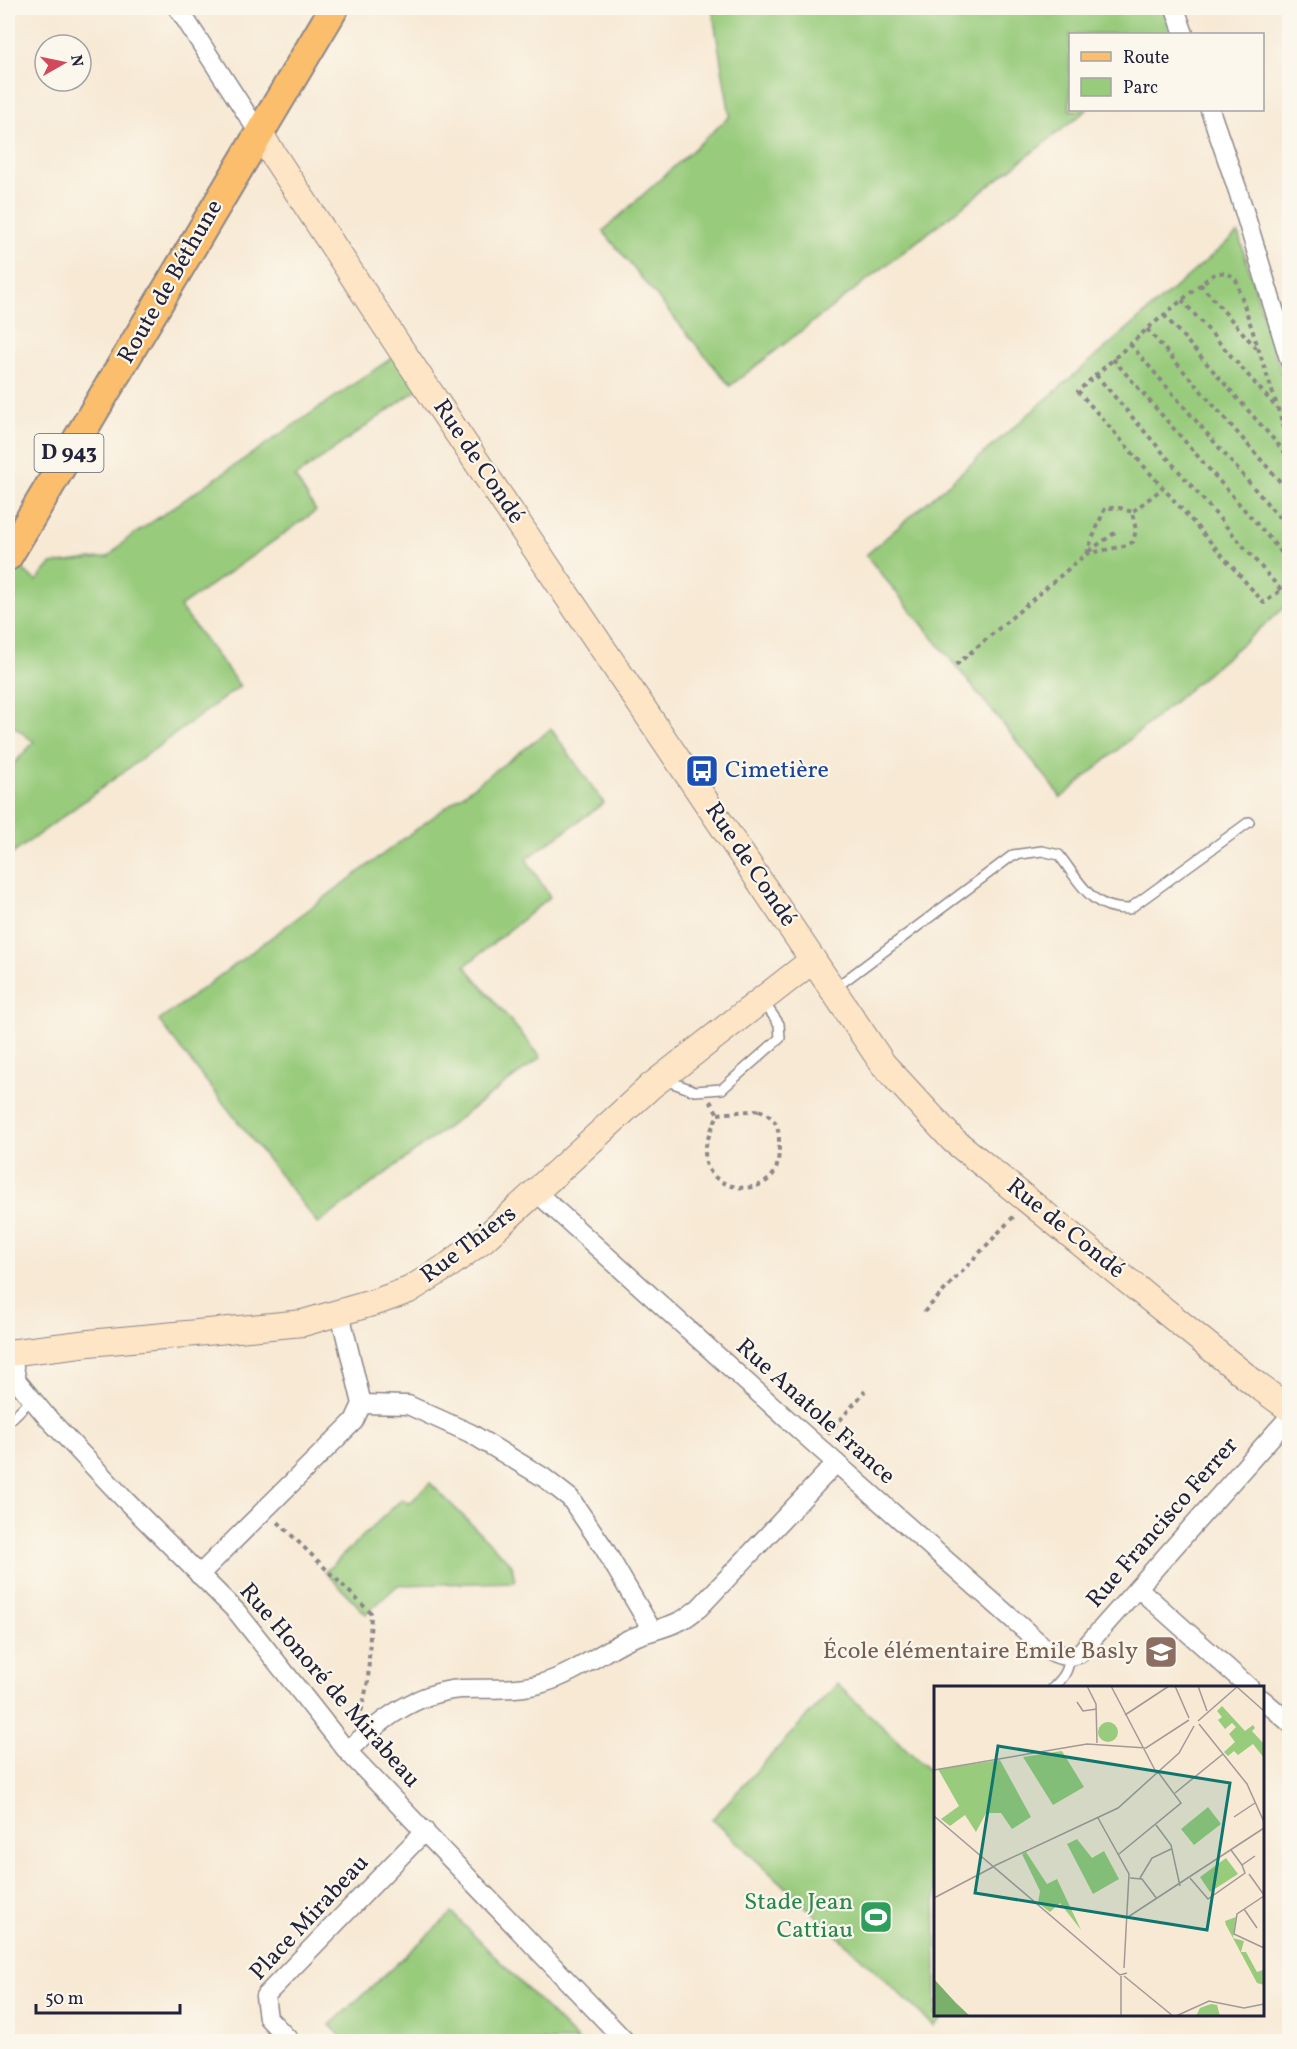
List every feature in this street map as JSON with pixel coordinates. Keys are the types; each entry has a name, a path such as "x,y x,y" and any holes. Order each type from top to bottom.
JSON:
{"main road":[{"name":"Route de Béthune","path":"8,556 334,8"},
{"name":"Rue de Condé","path":"259,133 402,351 883,1064 953,1140 1288,1407"},
{"name":"Rue Thiers","path":"9,1353 89,1343 303,1323 409,1290 484,1239 660,1078 813,960"}],"street":[{"path":"178,8 249,113 259,133"},
{"path":"1175,8 1184,33"},
{"path":"1210,111 1238,191 1290,362"},
{"name":"Rue Anatole France","path":"536,1192 817,1447 1045,1648 1059,1656 1069,1657"},
{"path":"198,1575 354,1421 362,1404 340,1313"},
{"name":"Rue Honoré de Mirabeau","path":"9,1353 17,1381 32,1399 117,1492 237,1612 347,1751 626,2042"},
{"path":"362,1404 408,1405 470,1433 543,1477 570,1498 604,1548 652,1630"},
{"name":"Rue Francisco Ferrer","path":"1069,1657 1079,1654 1138,1588 1288,1407"},
{"path":"347,1751 404,1706 457,1690 529,1686 543,1683 628,1640 680,1622 699,1608 836,1463"},
{"path":"1138,1588 1248,1686"},
{"path":"1264,1700 1290,1723"},
{"name":"Place Mirabeau","path":"291,2042 268,2018 265,1996 424,1831"}],"lane":[{"path":"833,989 1013,855 1042,850 1059,855 1095,901 1116,909 1130,909 1249,822"},
{"path":"660,1078 695,1091 722,1089 780,1038 779,1024 763,1000"},
{"path":"8,1422 32,1399"},
{"path":"1055,1686 1065,1676 1069,1666 1069,1657"}],"path":[{"path":"1290,447 1236,280 1230,273 1221,271 1200,284 1078,392 1264,603 1290,583"},
{"path":"1200,284 1259,352"},
{"path":"1182,300 1277,409"},
{"path":"1164,315 1290,458"},
{"path":"1147,329 1290,492"},
{"path":"1130,344 1290,530"},
{"path":"1113,359 1290,562"},
{"path":"1096,375 1281,590"},
{"path":"1132,512 1163,488"},
{"path":"1086,554 1105,508 1120,508 1132,512"},
{"path":"1086,554 1133,542 1137,530 1132,512"},
{"path":"956,665 1086,554 1116,532"},
{"path":"759,1110 766,1113 777,1123 779,1132 779,1148 774,1173 767,1181 748,1186 729,1186 720,1182 712,1174 706,1162 706,1144 717,1114 759,1110"},
{"path":"924,1312 1012,1217 1033,1203"},
{"path":"817,1447 865,1391"},
{"path":"265,1508 371,1613 368,1681 360,1713 363,1737"}],"green space":[{"path":"712,8 1175,8 1183,33 1069,33 1069,111 1086,111 730,386 603,231 730,116"},
{"path":"1238,233 1289,398 1289,604 1061,798 866,555"},
{"path":"402,351 425,384 295,477 316,511 180,607 240,686 8,857 8,770 34,742 8,722 8,556 36,581 51,564 108,557 127,539"},
{"path":"551,729 604,803 526,859 550,897 465,966 541,1057 318,1224 159,1021"},
{"path":"430,1483 512,1565 515,1582 398,1585 366,1614 325,1572 402,1499 409,1504"},
{"name":"Stade Jean Cattiau","path":"837,1684 934,1775 934,2016 944,2016 934,2026 712,1819"},
{"path":"452,1913 578,2041 346,2041 330,2025"}],"place":[{"name":"Cimetière","path":"702,771"},
{"name":"École élémentaire Emile Basly","path":"1161,1652"},
{"name":"Stade Jean Cattiau","path":"876,1917"}]}
